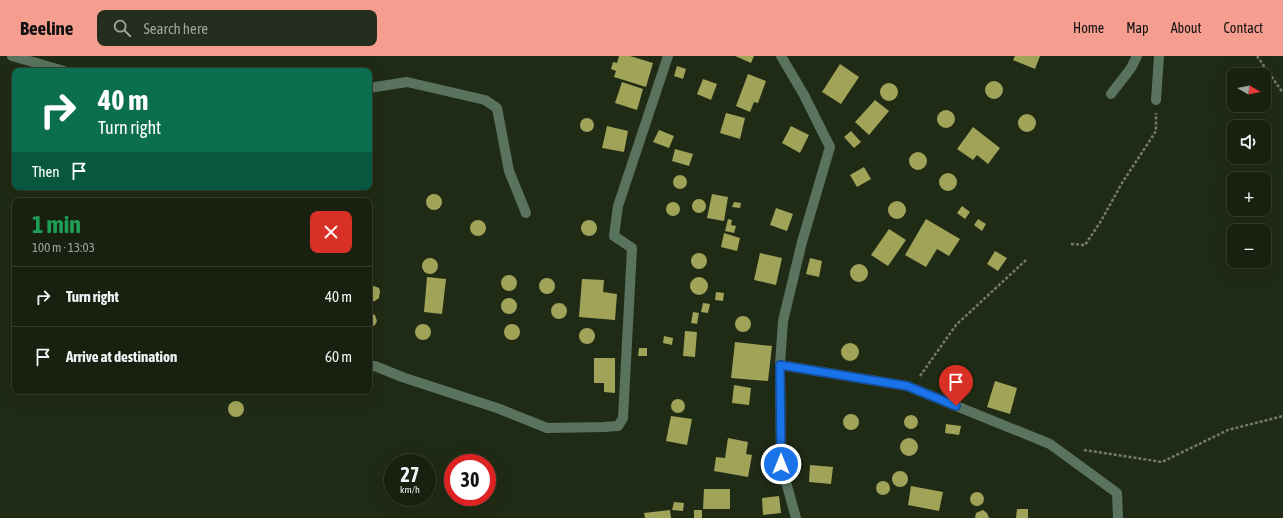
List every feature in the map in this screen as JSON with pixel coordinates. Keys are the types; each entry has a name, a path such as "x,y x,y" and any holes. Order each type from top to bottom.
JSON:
{"street":[{"path":"12,56 54,68"},
{"path":"372,366 497,408 547,428 604,428 618,426 623,418 632,248 614,236 615,228 618,206 668,56"},
{"path":"781,56 804,95 830,147 802,242 783,321 780,365 781,464 796,518"},
{"path":"1111,94 1131,68 1137,56"},
{"path":"1156,100 1159,56"},
{"path":"372,88 407,82 485,100 497,108 510,171 526,212"},
{"path":"780,365 907,386 1050,444 1117,493 1118,518"}],"path":[{"path":"1257,56 1283,93"},
{"path":"1071,244 1085,246 1122,183 1156,131 1156,100"},
{"path":"912,388 956,325 1026,260"},
{"path":"1080,449 1162,462 1228,430 1283,416"}],"building":[{"path":"619,56 630,56 653,63 646,87 614,77 616,71 611,69 613,62 617,63"},
{"path":"735,56 754,56 751,63"},
{"path":"1015,56 1040,56 1035,69 1013,60"},
{"path":"840,64 859,77 841,104 822,92"},
{"path":"677,66 686,69 683,79 674,76"},
{"path":"748,74 766,81 758,103 754,102 750,112 736,106"},
{"path":"703,79 717,84 711,100 697,94"},
{"path":"994,81 1000,84 1003,90 1000,96 994,99 988,96 985,90 988,84"},
{"path":"622,82 643,89 637,110 615,103"},
{"path":"889,83 895,86 898,92 895,98 889,101 883,98 880,92 883,86"},
{"path":"875,100 889,111 869,135 855,122"},
{"path":"946,110 952,113 955,119 952,125 946,128 940,125 937,119 940,113"},
{"path":"726,113 745,118 740,139 720,133"},
{"path":"1027,114 1033,117 1036,123 1033,129 1027,132 1021,129 1018,123 1021,117"},
{"path":"584,118 590,118 594,122 594,128 590,132 584,132 580,128 580,122"},
{"path":"607,126 628,131 624,152 602,148"},
{"path":"791,126 809,135 800,153 782,143"},
{"path":"973,127 1000,148 988,164 977,155 973,160 957,149"},
{"path":"659,130 674,136 669,148 653,142"},
{"path":"851,131 861,142 854,148 844,137"},
{"path":"675,149 693,154 689,166 672,161"},
{"path":"918,152 924,155 927,161 924,167 918,170 912,167 909,161 912,155"},
{"path":"864,167 871,179 857,187 850,175"},
{"path":"948,173 954,176 957,182 954,188 948,191 942,188 939,182 942,176"},
{"path":"677,175 683,175 687,179 687,185 683,189 677,189 673,185 673,179"},
{"path":"434,194 440,196 442,202 440,208 434,210 428,208 426,202 428,196"},
{"path":"712,194 728,197 724,221 707,218"},
{"path":"696,199 702,199 706,203 706,209 702,213 696,213 692,209 692,203"},
{"path":"897,201 903,204 906,210 903,216 897,219 891,216 888,210 891,204"},
{"path":"670,202 676,202 680,206 680,212 676,216 670,216 666,212 666,206"},
{"path":"734,202 741,203 740,208 732,207"},
{"path":"962,206 970,212 965,219 957,213"},
{"path":"776,208 793,214 787,231 770,225"},
{"path":"728,219 732,220 731,225 736,226 734,233 725,231"},
{"path":"926,219 960,239 949,256 937,249 926,267 905,255"},
{"path":"978,219 986,224 982,231 974,225"},
{"path":"478,220 484,222 486,228 484,234 478,236 472,234 470,228 472,222"},
{"path":"589,220 595,222 597,228 595,234 589,236 583,234 581,228 583,222"},
{"path":"889,229 906,240 888,266 871,255"},
{"path":"724,233 740,238 737,251 721,247"},
{"path":"995,251 1007,258 998,271 987,264"},
{"path":"699,253 705,255 707,261 705,267 699,269 693,267 691,261 693,255"},
{"path":"760,253 782,258 776,285 754,280"},
{"path":"430,258 436,260 438,266 436,272 430,274 424,272 422,266 424,260"},
{"path":"810,258 822,261 819,277 806,274"},
{"path":"859,264 865,267 868,273 865,279 859,282 853,279 850,273 853,267"},
{"path":"509,275 515,277 517,283 515,289 509,291 503,289 501,283 503,277"},
{"path":"427,277 446,279 442,314 424,312"},
{"path":"699,277 705,280 708,286 705,292 699,295 693,292 690,286 693,280"},
{"path":"547,278 553,280 555,286 553,292 547,294 541,292 539,286 541,280"},
{"path":"582,279 604,280 603,292 617,294 615,320 579,317"},
{"path":"372,286 379,288 380,291 379,298 372,301"},
{"path":"716,292 724,293 723,301 715,300"},
{"path":"509,298 515,300 517,306 515,312 509,314 503,312 501,306 503,300"},
{"path":"559,303 565,305 567,311 565,317 559,319 553,317 551,311 553,305"},
{"path":"703,303 710,304 708,313 701,312"},
{"path":"693,312 699,313 697,324 691,323"},
{"path":"372,314 375,315 377,321 375,325 372,326"},
{"path":"740,316 746,316 751,321 749,330 746,332 740,332 735,327 735,321"},
{"path":"423,324 429,326 431,332 429,338 423,340 417,338 415,332 417,326"},
{"path":"512,324 518,326 520,332 518,338 512,340 506,338 504,332 506,326"},
{"path":"584,328 590,328 595,333 593,342 590,344 584,344 579,339 579,333"},
{"path":"685,331 697,332 695,357 683,356"},
{"path":"664,336 673,338 672,345 663,343"},
{"path":"735,342 772,346 768,381 731,378"},
{"path":"850,343 856,346 859,352 856,358 850,361 844,358 841,352 844,346"},
{"path":"639,348 647,348 647,356 638,356"},
{"path":"594,358 615,358 615,393 604,392 604,383 594,383"},
{"path":"995,381 1017,388 1010,414 987,407"},
{"path":"734,385 751,388 749,405 732,403"},
{"path":"675,399 681,399 685,403 685,409 681,413 675,413 671,409 671,403"},
{"path":"236,401 242,403 244,409 242,415 236,417 230,415 228,409 230,403"},
{"path":"848,414 854,414 859,419 857,428 854,430 848,430 843,425 843,419"},
{"path":"911,415 916,417 918,422 916,427 911,429 906,427 904,422 906,417"},
{"path":"671,416 692,419 687,445 666,441"},
{"path":"946,424 961,426 959,435 945,433"},
{"path":"728,438 748,442 746,454 752,455 748,477 714,471 716,457 725,458"},
{"path":"905,438 913,438 918,443 916,454 913,456 905,456 900,451 900,443"},
{"path":"810,465 833,467 831,484 809,482"},
{"path":"897,471 903,471 908,476 906,485 903,487 897,487 892,482 892,476"},
{"path":"880,481 886,481 890,485 890,491 886,495 880,495 876,491 876,485"},
{"path":"911,486 943,492 939,511 908,505"},
{"path":"704,489 730,489 730,509 703,509"},
{"path":"974,492 980,492 984,496 984,502 980,506 974,506 970,502 970,496"},
{"path":"779,496 781,513 763,515 762,498"},
{"path":"674,502 684,503 683,511 672,510"},
{"path":"1017,509 1028,509 1028,518 1016,518"},
{"path":"670,510 671,518 645,518 644,513"},
{"path":"694,510 702,510 702,518 694,518"},
{"path":"983,510 987,513 989,518 975,518 976,513"}],"route":[{"path":"781,464 780,365 907,386 956,406"}]}
